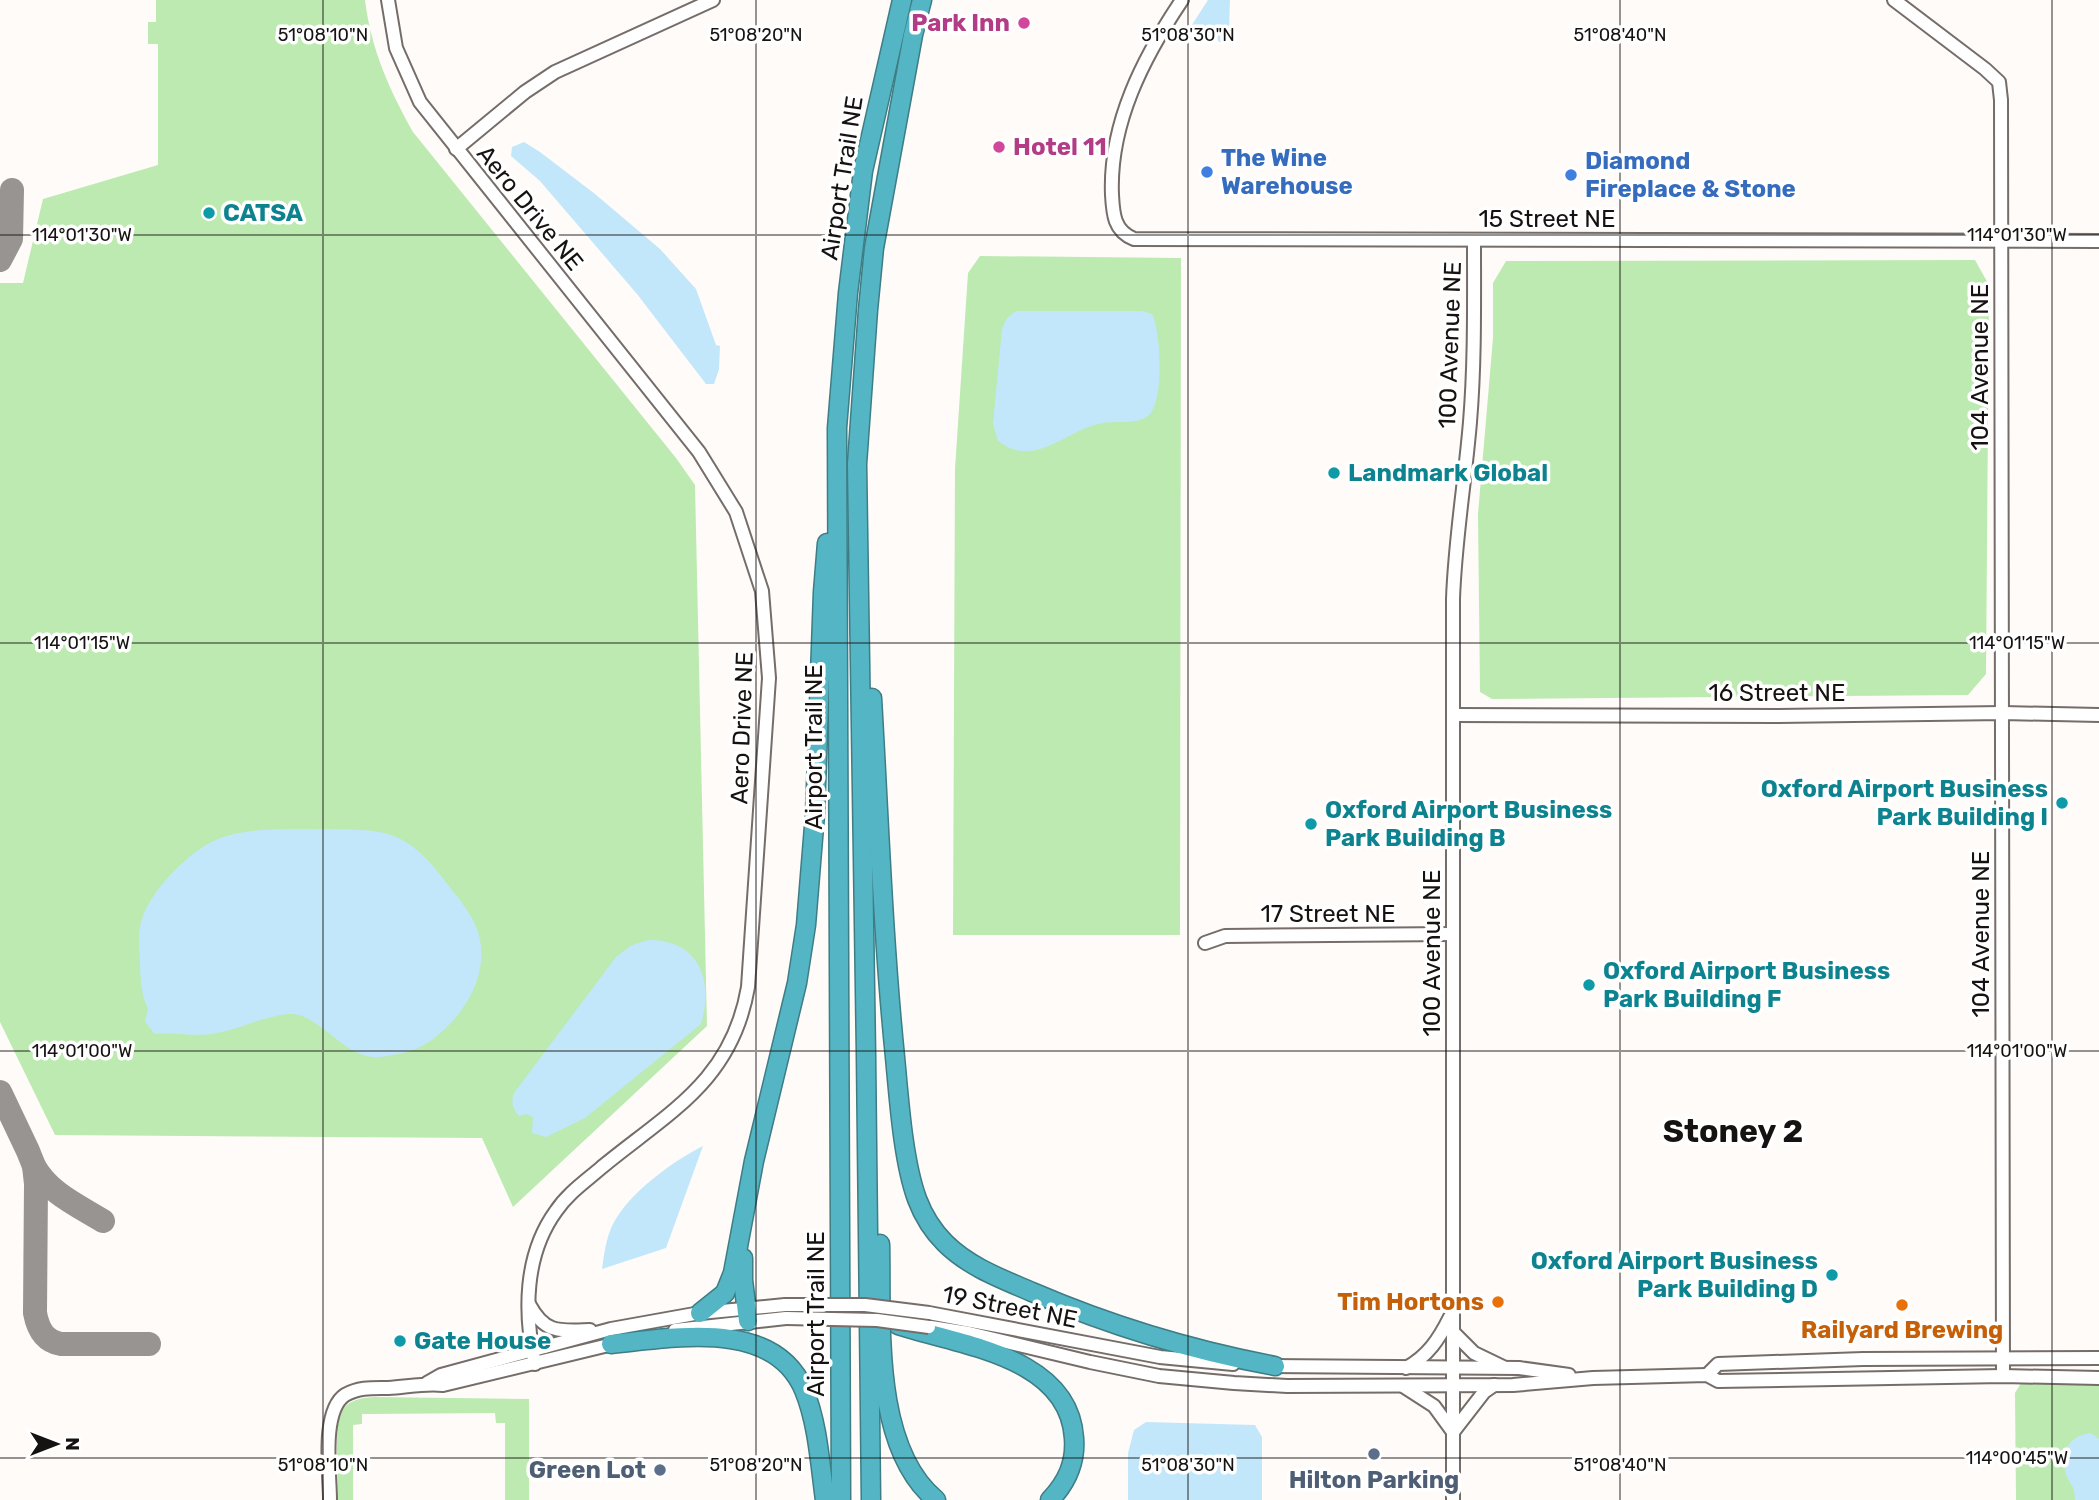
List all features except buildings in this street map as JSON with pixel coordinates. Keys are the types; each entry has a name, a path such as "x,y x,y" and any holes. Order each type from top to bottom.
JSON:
{"highway":[{"path":"863,171 892,0"},
{"name":"Airport Trail NE","path":"841,1500 837,428 848,293 863,171 902,0"},
{"name":"Airport Trail NE","path":"870,1500 857,464 867,310 874,248 913,35 922,0"},
{"path":"874,248 916,62 934,0"},
{"path":"700,1313 725,1293 733,1273 754,1161 797,983 806,925 815,814 823,592 837,428"},
{"path":"857,464 891,1013 909,1168 917,1199 932,1228 944,1242 972,1264 1004,1280 1128,1330 1209,1353 1275,1366"},
{"path":"866,1055 877,1151 884,1375 890,1418 906,1464 936,1500"},
{"path":"744,1224 743,1280 747,1314"},
{"path":"887,1321 929,1331 1010,1359 1033,1371 1059,1394 1072,1423 1075,1451 1066,1480 1050,1500"},
{"path":"611,1336 736,1340 754,1344 784,1360 804,1389 809,1405 825,1500"}],"street":[{"name":"Aero Drive NE","path":"387,0 396,48 420,102 699,452 736,512 762,591 769,678 748,987 744,1012 736,1033 716,1068 696,1091 568,1196 555,1211 538,1242 531,1272 528,1329 534,1358"},
{"path":"456,149 555,72 713,0"},
{"name":"15 Street NE","path":"1182,0 1154,46 1128,98 1117,136 1111,174 1112,208 1122,233 1134,239 2099,241"},
{"name":"104 Avenue NE","path":"1894,0 1999,82 2001,100 2003,1376"},
{"name":"100 Avenue NE","path":"1453,1500 1452,599 1455,540 1470,423 1473,376 1474,240"},
{"name":"16 Street NE","path":"1454,715 2099,715"},
{"name":"17 Street NE","path":"1205,943 1225,936 1453,934"},
{"path":"528,1301 539,1321 554,1330 611,1336"},
{"name":"19 Street NE","path":"330,1500 330,1421 339,1401 357,1390 427,1383 441,1376 534,1358 700,1313 747,1314 865,1306 929,1313 1160,1357 1275,1366 1507,1368 1593,1378"},
{"name":"19 Street NE","path":"786,1312 887,1321"},
{"name":"19 Street NE","path":"611,1336 660,1333 747,1314"},
{"path":"1404,1368 1423,1358 1444,1330 1452,1314"},
{"name":"19 Street NE","path":"929,1331 992,1338 1090,1362 1191,1380 1287,1386 1494,1385 1593,1378 1707,1375 1718,1381 2003,1376 2099,1378"},
{"path":"1453,1332 1474,1353 1507,1368"},
{"name":"19 Street NE","path":"1707,1375 1718,1364 2099,1358"},
{"path":"1403,1385 1434,1406 1453,1433 1484,1392 1494,1385"}],"green space":[{"path":"156,0 365,0 382,68 413,132 695,485 707,1026 513,1207 482,1138 55,1135 0,1022 0,283 23,283 43,199 158,165 158,44 148,44 148,22 156,22"},
{"path":"980,256 1181,258 1180,935 953,935 955,469 968,273"},
{"path":"1975,260 1989,285 1986,674 1968,695 1492,699 1480,692 1478,514 1493,338 1493,283 1506,261"},
{"path":"2021,1383 2099,1383 2099,1500 2016,1500 2015,1393"},
{"path":"374,1397 529,1399 529,1500 505,1500 505,1423 496,1423 495,1413 362,1414 362,1424 353,1425 353,1500 338,1500 337,1441 341,1413 351,1402"}],"water":[{"path":"1208,0 1230,0 1229,33 1225,42 1219,42 1215,35 1210,42 1186,38"},
{"path":"524,142 595,194 660,249 696,289 716,345 720,346 719,369 714,384 706,384 637,294 540,181 511,156 512,147"},
{"path":"1016,311 1142,311 1152,314 1160,365 1157,394 1150,414 1132,422 1104,423 1090,427 1036,450 1016,450 998,441 993,424 1002,329 1007,318"},
{"path":"326,829 378,832 403,840 431,863 464,906 477,929 481,960 473,990 456,1017 433,1039 421,1046 404,1053 379,1057 351,1049 320,1026 299,1015 270,1017 212,1034 155,1034 145,1022 148,1009 141,983 140,925 154,896 173,872 207,844 231,835 257,830"},
{"path":"649,940 680,947 699,965 705,992 701,1024 585,1118 546,1137 532,1133 533,1117 527,1114 519,1116 513,1105 514,1093 616,957 632,945"},
{"path":"703,1146 666,1248 602,1269 610,1231 628,1202 665,1169"},
{"path":"1146,1422 1255,1425 1262,1437 1262,1500 1128,1500 1128,1453 1134,1430"},
{"path":"2091,1433 2099,1439 2099,1500 2075,1500 2064,1466 2065,1452 2077,1437"}],"taxiway":[{"path":"0,260 11,239 12,190"},
{"path":"0,1092 34,1166 35,1313 40,1329 50,1340 61,1344 149,1344"},
{"path":"34,1166 47,1184 103,1221"}],"place":[{"name":"Park Inn","path":"1024,23"},
{"name":"Hotel 11","path":"999,147"},
{"name":"The Wine Warehouse","path":"1207,172"},
{"name":"Diamond Fireplace & Stone","path":"1571,175"},
{"name":"CATSA","path":"209,213"},
{"name":"Landmark Global","path":"1334,473"},
{"name":"Oxford Airport Business Park Building I","path":"2062,803"},
{"name":"Oxford Airport Business Park Building B","path":"1311,824"},
{"name":"Oxford Airport Business Park Building F","path":"1589,985"},
{"name":"Oxford Airport Business Park Building D","path":"1832,1275"},
{"name":"Tim Hortons","path":"1498,1302"},
{"name":"Railyard Brewing","path":"1902,1305"},
{"name":"Gate House","path":"400,1341"},
{"name":"Hilton Parking","path":"1374,1454"},
{"name":"Green Lot","path":"660,1470"}],"district":[{"name":"Stoney 2","path":"1733,1131"}]}
